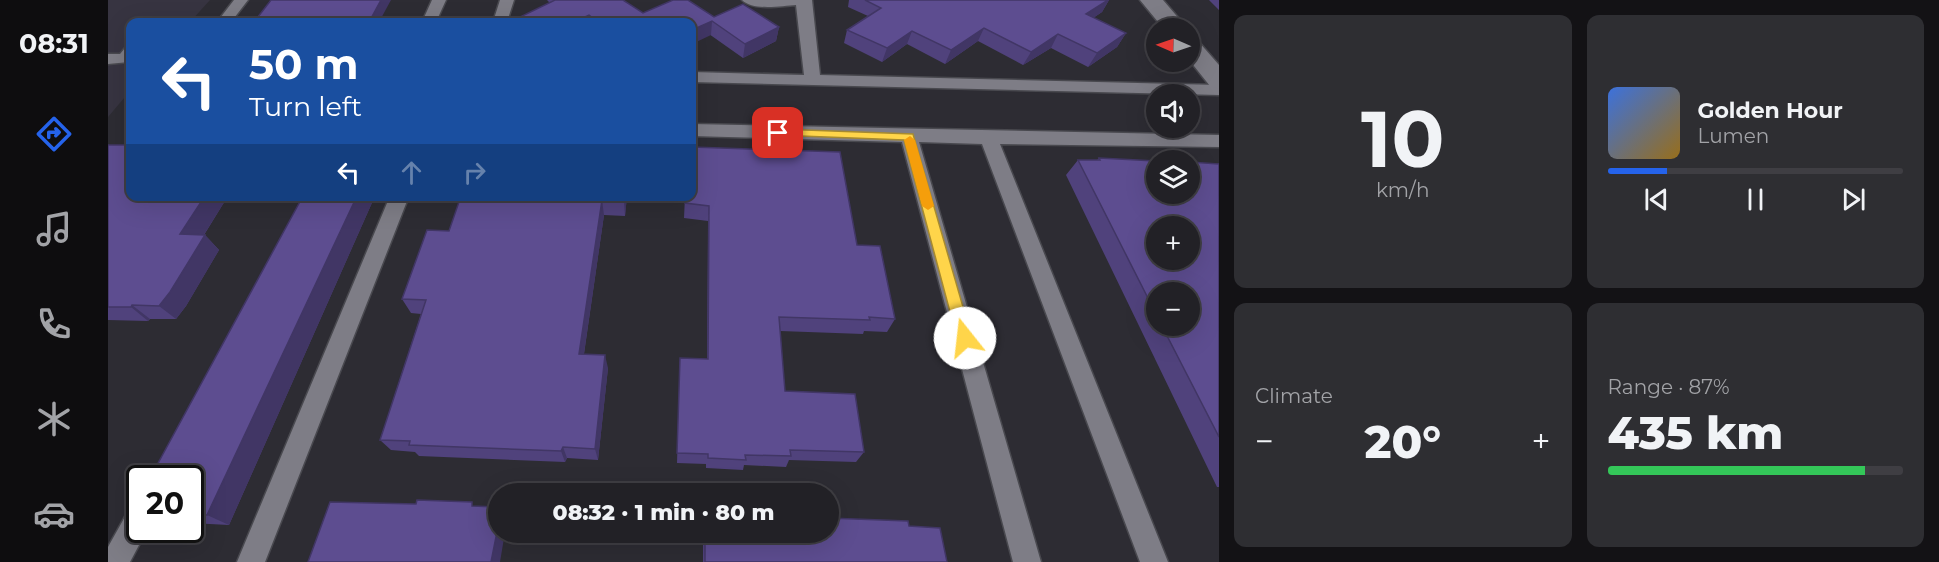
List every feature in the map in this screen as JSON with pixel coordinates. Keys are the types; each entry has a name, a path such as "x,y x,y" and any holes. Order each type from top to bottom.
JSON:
{"main road":[{"path":"1151,0 1166,18"},
{"path":"1200,58 1219,81"}],"lane":[{"path":"227,18 241,0"},
{"path":"431,18 439,0"},
{"path":"501,18 507,0"},
{"path":"749,0 769,2 804,0 813,80"},
{"path":"108,59 124,59 126,56"},
{"path":"696,77 1219,90"},
{"path":"696,130 1219,141"},
{"path":"909,136 1027,562"},
{"path":"989,138 1154,562"},
{"path":"251,562 398,201"},
{"path":"115,562 126,541"}],"shaded area":[{"path":"108,0 210,0 194,18 126,18 126,96 108,117"}],"building":[{"path":"271,0 381,0 371,18 257,18"},
{"path":"555,0 623,0 643,13 673,0 688,0 714,17 743,4 779,27 745,44 712,21 696,28 696,18 593,18 589,15 583,18 520,17"},
{"path":"865,0 1108,0 1086,14 1126,33 1097,53 1058,34 1031,52 984,28 951,50 912,31 887,48 847,30 881,8"},
{"path":"108,145 126,145 126,201 202,201 180,234 205,235 159,306 108,307"},
{"path":"696,147 840,152 857,245 880,246 895,319 779,317 785,391 855,394 864,452 790,450 791,456 745,455 746,460 708,458 708,454 677,453 680,358 708,359 709,206 685,203 685,201 696,201"},
{"path":"1099,158 1146,160 1146,204 1200,204 1200,163 1219,164 1219,437 1167,336 1200,336 1200,282 1146,282 1146,294 1078,160 1100,160"},
{"path":"300,201 355,201 207,515 204,515 204,465 157,465"},
{"path":"459,201 602,201 579,354 605,355 595,449 563,447 561,451 409,445 410,441 380,440 426,300 402,299 427,230 449,231"},
{"path":"417,500 472,502 472,506 488,507 488,543 495,543 491,562 308,562 330,502 416,504"},
{"path":"839,518 908,521 909,526 940,528 947,562 705,562 705,543 839,543"}],"slow traffic":[{"path":"910,140 928,206"}],"route":[{"path":"778,133 909,136 965,338"}]}
